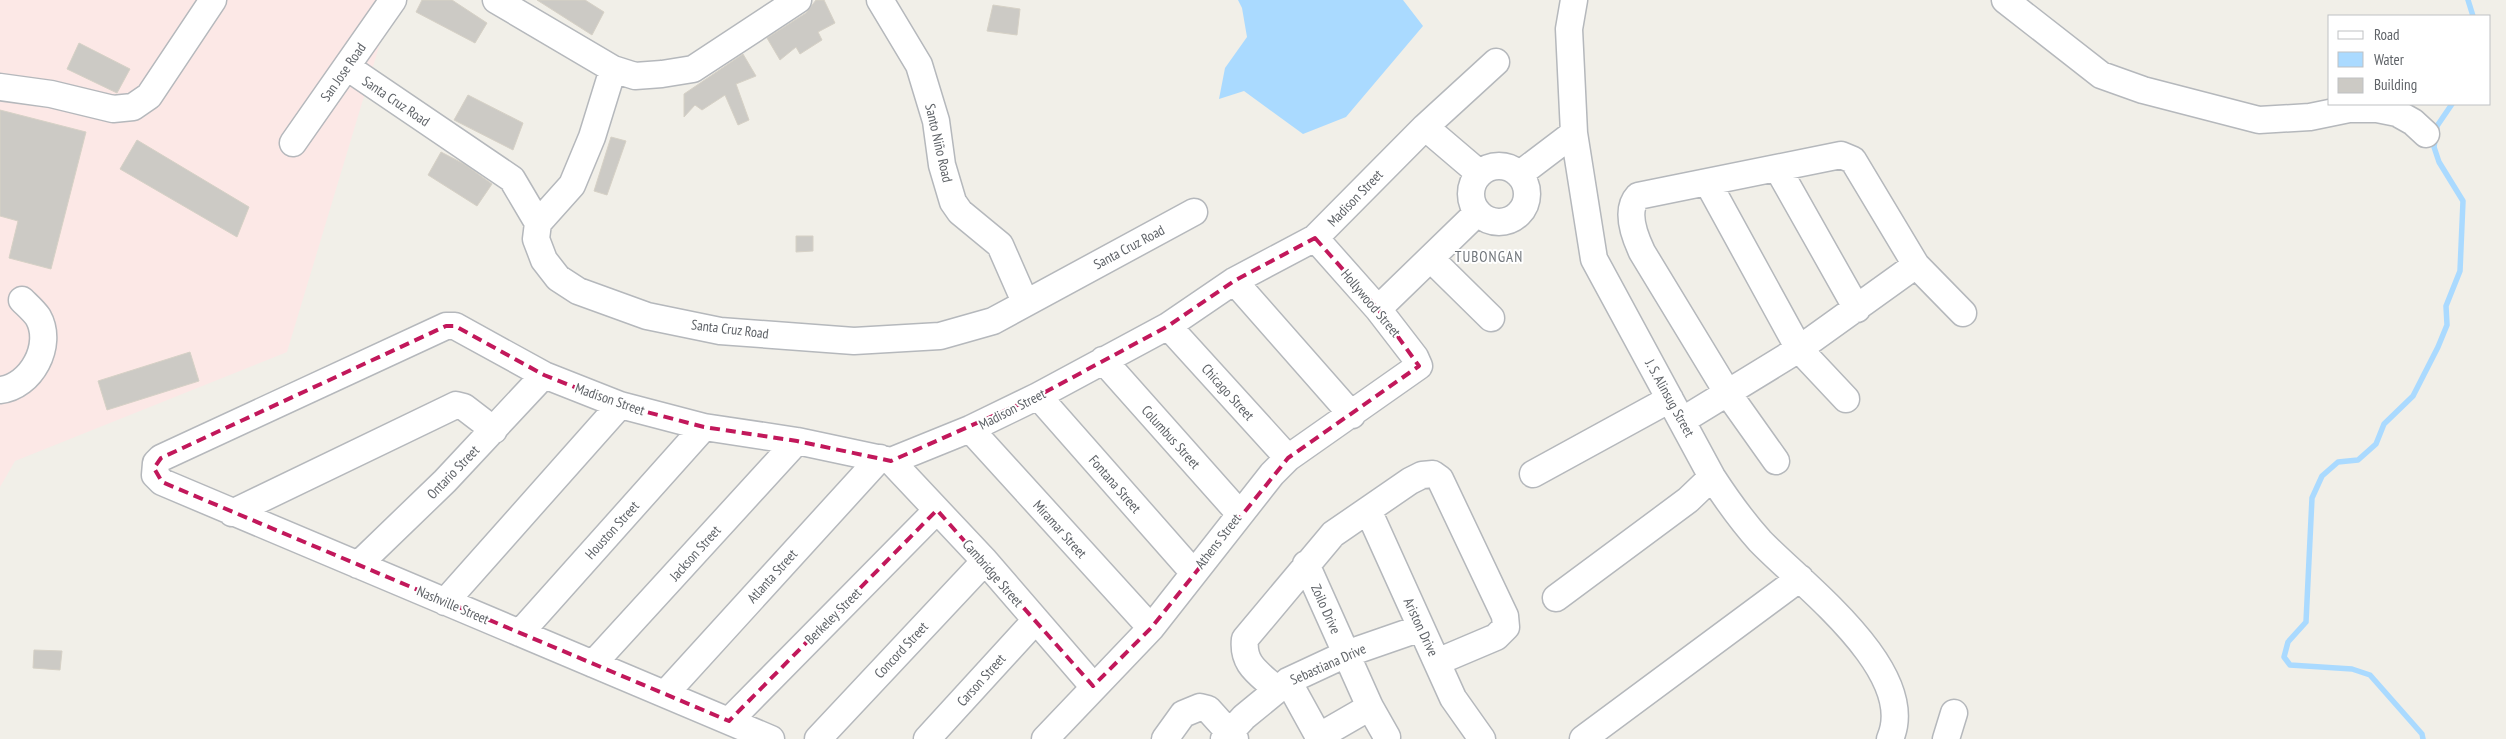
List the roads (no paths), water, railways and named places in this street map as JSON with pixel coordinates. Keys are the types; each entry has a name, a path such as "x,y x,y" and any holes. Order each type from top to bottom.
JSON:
{"street":[{"path":"0,86 51,94 113,109 133,108 149,96 213,0"},
{"name":"San Jose Road","path":"293,143 393,0"},
{"path":"496,0 613,69 635,76 693,69 798,0"},
{"name":"Santo Niño Road","path":"880,0 919,65 936,121 942,165 953,202 960,212 1000,245 1025,302"},
{"name":"J. S. Alinsug Street","path":"1574,0 1569,29 1574,133 1594,259 1712,477 1732,508 1761,542 1800,578 1869,651 1880,666 1893,700 1894,717 1890,739"},
{"path":"2005,0 2101,75 2143,90 2259,120 2310,117 2349,109 2377,109 2397,113 2426,134"},
{"name":"Madison Street","path":"161,458 446,326 455,326 544,375 620,405 704,427 798,441 885,460 970,429 1038,396 1168,326 1234,281 1316,238 1425,128 1496,62"},
{"name":"Santa Cruz Road","path":"347,68 512,178 538,223 536,239 544,260 558,278 578,291 647,316 720,331 854,341 940,336 993,322 1025,302 1194,212"},
{"path":"538,223 572,185 592,137 613,69"},
{"path":"1425,128 1479,173"},
{"path":"1520,174 1574,133"},
{"path":"1776,461 1727,392 1642,252 1637,240 1630,209 1632,202 1638,196 1778,170 1841,155 1848,156 1853,160 1916,266 1962,313"},
{"path":"1492,166 1507,167 1520,174 1527,188 1527,203 1518,216 1505,223 1490,222 1477,213 1470,200 1471,186 1479,173 1492,166"},
{"path":"1778,170 1857,309"},
{"path":"1708,183 1799,349 1846,399"},
{"path":"1378,309 1477,213"},
{"name":"Hollywood Street","path":"1316,238 1378,309 1418,362 1416,370"},
{"path":"1431,259 1491,318"},
{"path":"1534,474 1677,410 1727,392 1799,349 1916,266"},
{"path":"1234,281 1352,415"},
{"path":"0,390 7,390 31,374 40,354 42,335 38,318 22,300"},
{"name":"Chicago Street","path":"1168,326 1288,458"},
{"name":"Columbus Street","path":"1103,360 1239,513"},
{"name":"Athens Street","path":"1045,739 1093,686 1151,628 1239,513 1288,458 1416,370"},
{"name":"Ontario Street","path":"358,565 494,430 544,375"},
{"name":"Fontana Street","path":"1038,396 1193,572"},
{"path":"232,513 456,405 464,407 494,430"},
{"path":"445,602 620,405"},
{"name":"Houston Street","path":"520,633 704,427"},
{"name":"Miramar Street","path":"970,429 1151,628"},
{"name":"Jackson Street","path":"593,664 798,441"},
{"name":"Nashville Street","path":"161,458 154,468 156,475 162,482 771,739"},
{"name":"Cambridge Street","path":"885,460 937,510 985,561 1093,686"},
{"name":"Atlanta Street","path":"665,694 885,460"},
{"path":"1370,707 1319,738 1283,686 1246,661 1245,639 1333,534 1422,475 1433,474 1440,479 1505,616 1504,631 1496,637 1437,662"},
{"path":"1556,598 1688,500 1712,477"},
{"name":"Berkeley Street","path":"729,721 937,510"},
{"name":"Ariston Drive","path":"1368,510 1453,698 1482,739"},
{"name":"Concord Street","path":"818,739 985,561"},
{"name":"Zoilo Drive","path":"1306,564 1370,707 1387,737"},
{"path":"1583,739 1800,578"},
{"name":"Carson Street","path":"927,739 1035,621"},
{"name":"Sebastiana Drive","path":"1230,737 1283,686 1346,654 1421,628"},
{"path":"1165,739 1183,714 1200,707 1208,710 1230,737"},
{"path":"1946,739 1954,713"}],"water":[{"path":"1238,0 1403,0 1423,26 1346,117 1303,134 1244,91 1219,99 1225,68 1247,37 1242,8"}],"waterway":[{"path":"2468,0 2473,15"},
{"path":"2423,739 2422,734 2370,675 2352,669 2290,665 2284,657 2288,642 2306,622 2312,498 2322,476 2338,462 2358,460 2376,444 2384,424 2413,396 2447,325 2446,306 2460,271 2463,201 2439,162 2434,147 2437,126 2451,105"}],"district":[{"name":"TUBONGAN","path":"1489,256"}]}
